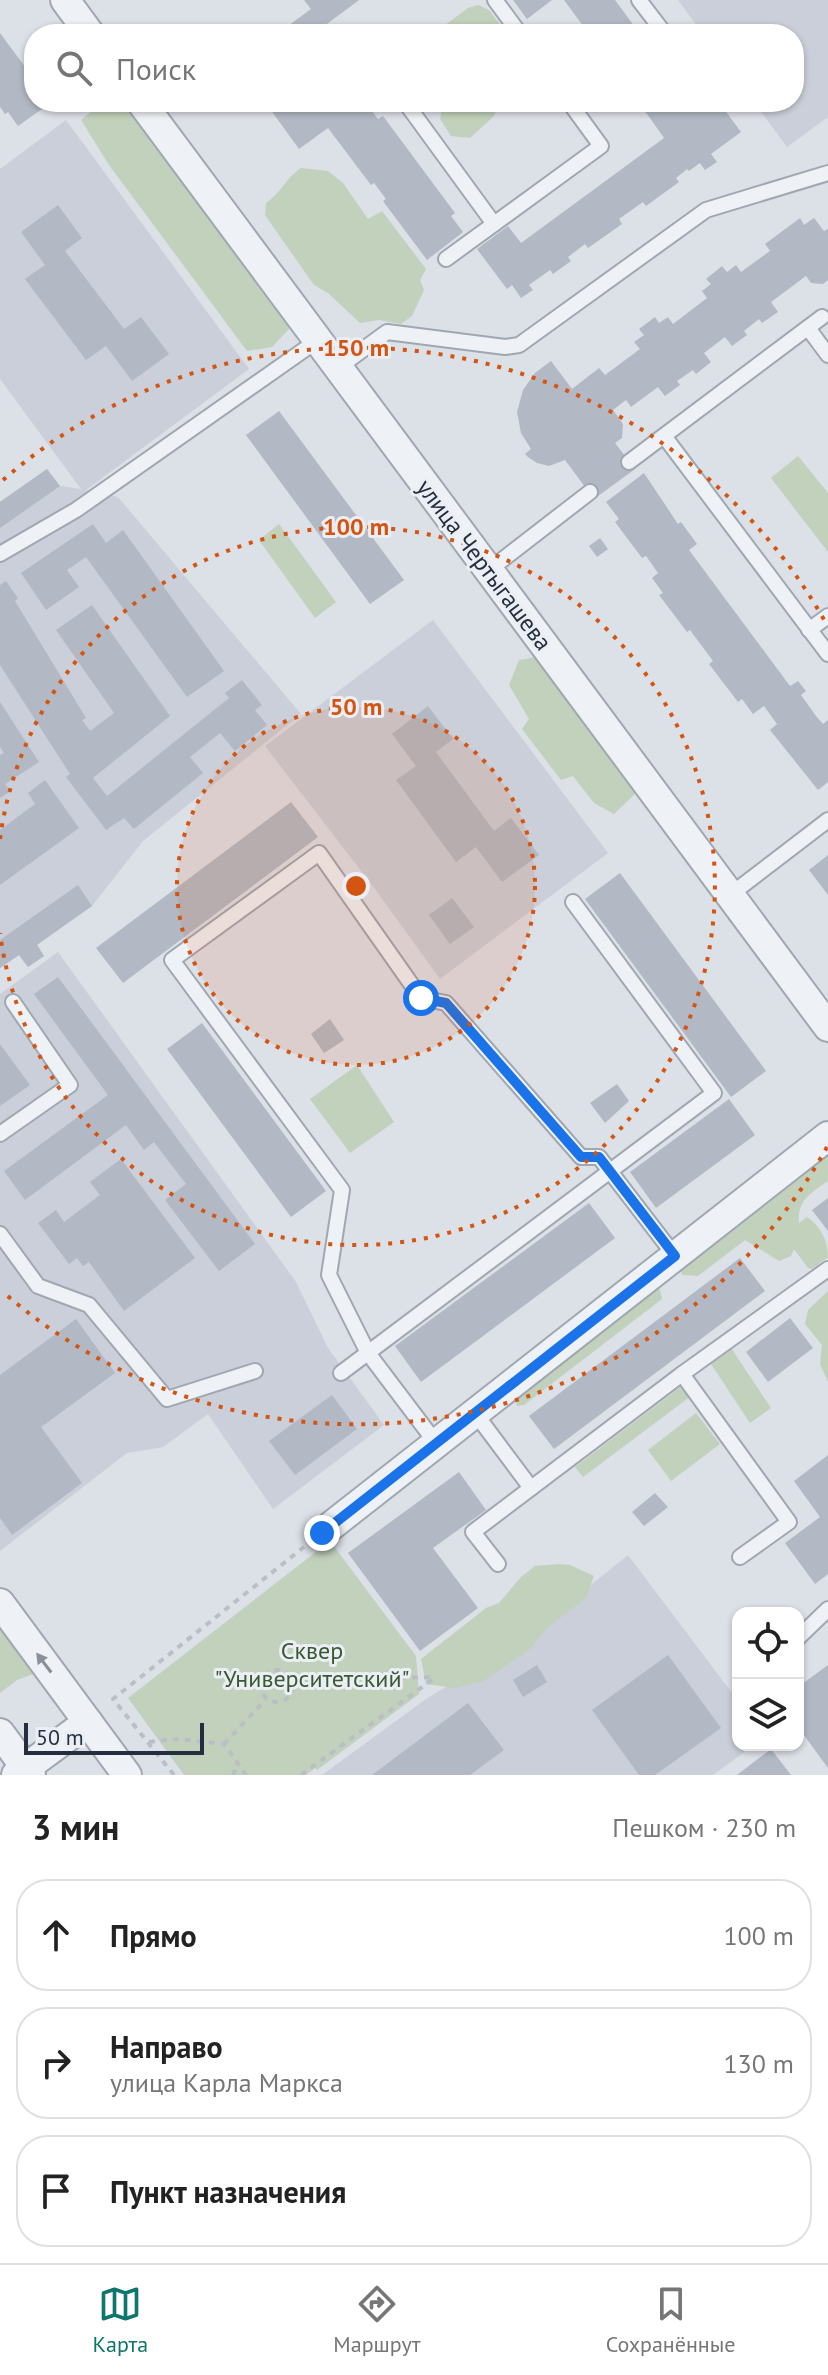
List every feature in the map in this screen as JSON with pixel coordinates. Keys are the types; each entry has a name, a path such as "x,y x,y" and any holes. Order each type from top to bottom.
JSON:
{"street":[{"path":"65,0 83,24"},
{"name":"улица Чертыгашева","path":"148,112 828,1027"},
{"path":"322,1533 828,1136"},
{"path":"0,1603 127,1775"},
{"path":"0,1733 24,1773 88,1722"}],"lane":[{"path":"495,0 513,24"},
{"path":"639,0 657,24"},
{"path":"412,112 494,224"},
{"path":"446,259 601,146 576,112"},
{"path":"339,367 387,332 505,347 519,345 706,210 828,173"},
{"path":"629,462 822,317"},
{"path":"808,328 828,355"},
{"path":"0,554 76,510 318,340"},
{"path":"664,436 828,654"},
{"path":"489,570 590,492"},
{"path":"809,630 828,616"},
{"path":"730,895 828,820"},
{"path":"436,1443 368,1353 329,1275 342,1190 172,960 319,853 421,998 446,1003 581,1157 599,1157 675,1256"},
{"path":"341,1373 714,1093 573,902"},
{"path":"0,1134 70,1085 13,1002"},
{"path":"0,1234 38,1286 89,1305 167,1399 255,1371"},
{"path":"498,1564 473,1532 682,1374 828,1269"},
{"path":"682,1374 789,1522 740,1557"},
{"path":"475,1413 531,1488"},
{"path":"804,1632 828,1609"}],"path":[{"path":"174,1775 113,1699 322,1533"},
{"path":"280,1670 292,1681 293,1689 282,1702 274,1703 261,1692 260,1683 271,1671 280,1670"},
{"path":"292,1681 436,1677 301,1775"},
{"path":"224,1744 266,1699"},
{"path":"148,1743 177,1739 224,1744 246,1775"},
{"path":"233,1775 238,1763"}],"shaded area":[{"path":"678,0 828,0 828,117 787,147 761,112 804,112 804,24 696,24"},
{"path":"66,120 249,369 86,490 118,497 301,714 143,841 92,906 37,944 44,956 28,967 19,955 0,968 0,502 47,469 60,486 81,489 0,379 0,169"},
{"path":"433,620 608,853 440,979 265,746"},
{"path":"58,952 296,1282 328,1348 384,1425 273,1509 208,1414 163,1447 127,1453 0,1551 0,994"},
{"path":"628,1555 732,1693 732,1751 746,1751 713,1775 322,1775 426,1699 522,1641"}],"green space":[{"path":"478,5 489,10 500,24 446,24 468,8"},
{"path":"91,112 130,112 153,135 291,327 272,347 247,351 109,165 81,120"},
{"path":"441,112 495,112 470,138 451,136 440,119"},
{"path":"301,168 328,171 343,183 368,219 382,211 426,269 420,280 424,290 412,316 401,324 379,320 360,323 328,293 314,285 265,215 266,203"},
{"path":"798,456 828,493 828,552 771,478"},
{"path":"279,524 336,602 315,618 259,540"},
{"path":"536,657 561,664 641,788 614,814 594,803 573,776 561,780 522,729 529,719 509,685 519,660"},
{"path":"357,1065 394,1122 350,1153 310,1099"},
{"path":"828,1147 828,1181 806,1198 800,1208 799,1223 807,1217 820,1230 828,1257 812,1269 794,1249 791,1256 779,1261 745,1240 698,1276 682,1275 679,1262"},
{"path":"659,1286 662,1299 524,1405 517,1406 515,1397"},
{"path":"828,1291 828,1382 820,1364 822,1345 805,1324 808,1310"},
{"path":"731,1348 771,1408 750,1423 711,1364"},
{"path":"682,1386 691,1396 583,1477 575,1467"},
{"path":"696,1413 720,1444 671,1481 648,1450"},
{"name":"Сквер \"Университетский\"","path":"330,1541 416,1656 419,1694 306,1775 184,1775 128,1698"},
{"path":"570,1565 594,1576 586,1598 547,1628 529,1650 482,1682 454,1688 426,1684 421,1659 486,1608 499,1603 535,1566"},
{"path":"0,1625 36,1673 17,1680 0,1693"}],"building":[{"path":"304,0 359,0 327,24 291,24 311,9"},
{"path":"513,0 552,0 527,19"},
{"path":"564,0 615,0 633,24 582,24"},
{"path":"0,33 24,65 24,112 38,112 18,126 0,107"},
{"path":"272,112 373,112 378,119 383,116 455,213 451,216 463,232 427,260 383,201 386,199 374,183 371,185 328,128 299,149"},
{"path":"646,112 726,112 741,132 711,154 717,162 705,170 700,163 689,171 687,169 676,178 679,182 646,206 643,202 619,219 622,224 588,248 585,244 568,257 571,261 553,274 550,270 529,285 533,290 521,298 512,285 507,289 477,249 508,226 521,243 664,138"},
{"path":"58,205 82,238 65,251 124,329 141,317 169,354 132,381 106,346 86,360 25,279 45,265 21,232"},
{"path":"800,218 804,225 814,218 824,231 828,229 828,280 823,284 811,283 806,276 771,302 778,312 762,323 759,319 744,331 747,335 732,346 725,337 704,353 711,362 696,374 693,370 677,381 680,385 665,396 658,387 631,407 626,400 613,410 623,424 622,438 615,443 635,469 594,499 565,460 549,466 537,463 525,454 531,449 521,433 517,412 523,390 535,373 551,361 572,389 599,368 605,375 640,349 634,342 644,335 639,329 655,317 659,323 668,317 673,324 707,298 702,291 711,284 706,279 722,266 727,272 736,265 741,272 770,251 765,244"},
{"path":"279,411 404,580 370,604 246,435"},
{"path":"47,469 60,486 0,528 0,502"},
{"path":"644,473 678,524 681,522 697,544 689,550 790,686 798,681 806,691 801,695 816,716 823,724 828,720 828,782 818,790 770,730 777,724 764,706 753,714 742,699 738,702 709,664 713,661 659,595 663,593 652,578 658,573 646,556 642,558 615,522 619,519 606,502"},
{"path":"93,524 106,543 123,530 224,671 187,697 86,557 67,570 79,587 46,610 21,573"},
{"path":"600,538 608,549 597,557 589,546"},
{"path":"6,581 86,718 82,720 90,731 114,713 56,630 92,605 170,716 93,778 107,796 229,698 225,693 242,680 262,705 255,710 267,725 235,751 220,733 190,757 203,773 134,829 124,818 106,830 66,777 70,774 0,665 0,585"},
{"path":"0,702 39,762 5,784 11,791 0,798 0,755 4,753 0,747"},
{"path":"428,706 453,739 436,752 494,831 511,818 539,855 502,882 476,847 456,862 396,780 416,766 392,734"},
{"path":"45,780 79,828 0,885 0,830 35,804 28,793"},
{"path":"291,802 318,837 123,983 96,948"},
{"path":"828,855 828,895 809,870"},
{"path":"620,873 766,1071 731,1097 585,899"},
{"path":"78,885 92,906 37,945 44,956 28,967 19,955 0,968 0,940"},
{"path":"452,898 474,927 450,944 429,915"},
{"path":"58,977 255,1244 219,1271 165,1200 186,1184 154,1142 144,1150 126,1125 25,1200 4,1171 108,1095 34,994"},
{"path":"330,1019 344,1040 324,1053 311,1034"},
{"path":"202,1023 326,1191 291,1217 167,1049"},
{"path":"0,1044 30,1085 0,1106"},
{"path":"617,1084 629,1101 605,1123 590,1103"},
{"path":"729,1099 755,1135 656,1208 630,1172"},
{"path":"121,1159 195,1258 124,1311 89,1262 83,1266 77,1258 69,1264 38,1223 56,1210 64,1222 100,1195 90,1182"},
{"path":"828,1198 828,1231 812,1210"},
{"path":"589,1203 615,1238 421,1382 395,1346"},
{"path":"740,1258 765,1291 554,1449 529,1416"},
{"path":"790,1318 813,1348 768,1382 746,1352"},
{"path":"76,1319 115,1373 41,1427 82,1483 12,1535 0,1518 0,1375"},
{"path":"332,1395 357,1429 295,1475 269,1441"},
{"path":"828,1455 828,1574 815,1584 785,1543 820,1517 794,1481"},
{"path":"459,1472 486,1510 433,1548 478,1608 420,1651 348,1553"},
{"path":"655,1493 668,1507 644,1526 632,1512"},
{"path":"668,1655 721,1728 655,1775 639,1775 592,1710"},
{"path":"537,1665 547,1682 523,1697 513,1680"},
{"path":"828,1665 828,1768 804,1735 804,1683"},
{"path":"468,1703 504,1750 470,1775 372,1775"},
{"path":"773,1751 791,1775 737,1775"}],"route":[{"path":"322,1533 675,1256 599,1157 581,1157 446,1003 421,998"}]}
